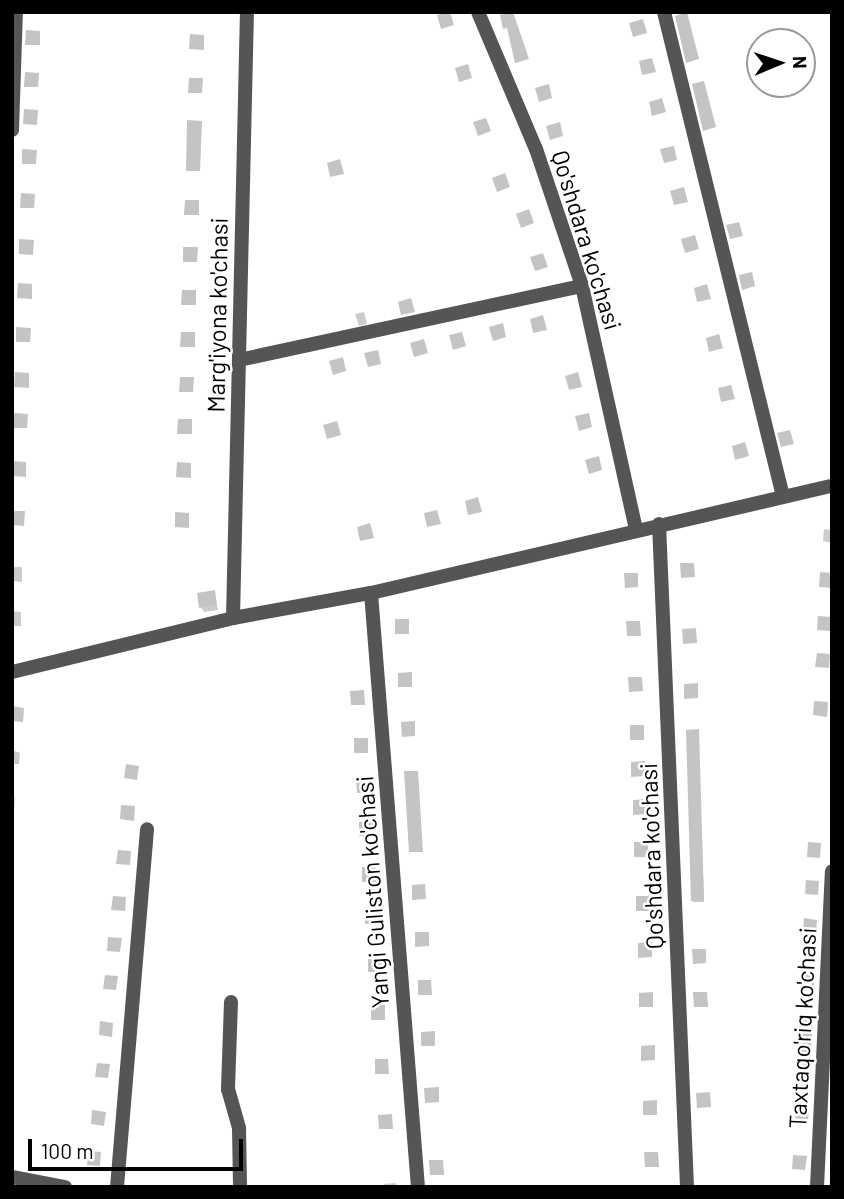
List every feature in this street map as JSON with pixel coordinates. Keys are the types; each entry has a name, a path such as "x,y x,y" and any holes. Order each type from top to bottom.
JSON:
{"street":[{"path":"12,130 16,12"},
{"name":"Marg'iyona ko'chasi","path":"233,618 247,12"},
{"name":"Qo'shdara ko'chasi","path":"478,12 536,149 582,286 636,530"},
{"path":"664,12 783,496"},
{"path":"239,360 582,286"},
{"path":"12,672 233,618 371,593 832,486"},
{"name":"Qo'shdara ko'chasi","path":"659,524 687,1187"},
{"name":"Yangi Guliston ko'chasi","path":"371,593 418,1187"},
{"path":"117,1187 147,828"},
{"name":"Taxtaqo'riq ko'chasi","path":"817,1187 832,871"},
{"path":"231,1002 228,1089 239,1128 240,1187"},
{"path":"12,1177 33,1184 65,1187"}],"building":[{"path":"450,12 454,25 441,29 437,15"},
{"path":"513,12 529,59 515,63 507,28 503,29 500,15"},
{"path":"687,12 699,59 686,63 675,16"},
{"path":"643,19 647,33 633,37 629,23"},
{"path":"26,30 40,31 40,45 25,45"},
{"path":"190,34 204,35 204,50 189,49"},
{"path":"652,58 656,72 642,75 639,61"},
{"path":"468,64 472,78 459,82 455,68"},
{"path":"25,72 39,73 38,87 24,87"},
{"path":"189,78 203,78 202,93 188,93"},
{"path":"704,81 716,127 703,131 692,84"},
{"path":"549,84 552,98 539,102 535,88"},
{"path":"662,98 666,112 652,116 649,102"},
{"path":"24,109 38,110 37,125 23,124"},
{"path":"486,118 491,131 478,136 473,122"},
{"path":"187,120 202,121 200,171 186,171"},
{"path":"560,122 563,136 550,140 546,126"},
{"path":"674,146 677,160 664,163 660,149"},
{"path":"22,149 37,150 36,164 22,164"},
{"path":"340,159 344,174 330,177 327,163"},
{"path":"505,173 510,187 497,192 492,178"},
{"path":"684,187 688,202 674,205 670,191"},
{"path":"21,193 35,194 34,208 20,208"},
{"path":"185,200 199,200 199,215 184,215"},
{"path":"529,209 534,223 521,228 516,214"},
{"path":"739,222 743,236 730,239 726,225"},
{"path":"695,235 699,249 685,253 681,239"},
{"path":"19,239 34,240 33,255 19,254"},
{"path":"183,247 198,247 197,262 183,262"},
{"path":"543,253 548,267 535,271 530,257"},
{"path":"752,272 755,286 742,290 739,275"},
{"path":"18,283 32,284 32,299 17,298"},
{"path":"707,284 711,299 697,302 694,288"},
{"path":"182,290 196,290 196,305 181,305"},
{"path":"411,298 415,312 401,315 398,302"},
{"path":"543,315 547,330 533,333 530,319"},
{"path":"503,323 506,337 493,341 489,327"},
{"path":"16,327 31,328 30,342 16,342"},
{"path":"181,332 195,332 195,347 180,347"},
{"path":"462,332 466,346 453,350 449,335"},
{"path":"719,334 723,348 709,352 706,338"},
{"path":"424,339 428,353 414,357 410,343"},
{"path":"378,350 381,364 368,367 364,353"},
{"path":"343,357 346,371 333,375 329,361"},
{"path":"15,372 29,373 29,388 14,387"},
{"path":"578,372 582,387 569,390 565,376"},
{"path":"180,377 194,377 193,392 179,392"},
{"path":"731,385 735,399 721,402 718,388"},
{"path":"14,413 28,414 27,428 13,428"},
{"path":"589,413 592,427 579,431 575,416"},
{"path":"178,419 192,419 192,434 177,434"},
{"path":"337,421 341,435 327,439 323,425"},
{"path":"790,430 794,444 781,447 777,433"},
{"path":"745,442 749,456 735,460 732,446"},
{"path":"599,456 602,470 589,474 585,460"},
{"path":"12,461 26,462 26,477 12,476"},
{"path":"177,462 191,463 191,478 176,477"},
{"path":"478,497 482,512 468,515 465,501"},
{"path":"437,510 441,524 427,527 424,513"},
{"path":"12,511 25,511 24,526 12,525"},
{"path":"175,512 189,513 189,528 175,527"},
{"path":"370,523 374,538 360,541 357,527"},
{"path":"680,563 694,563 695,577 681,578"},
{"path":"820,572 832,573 832,588 819,587"},
{"path":"624,573 638,573 638,587 625,588"},
{"path":"215,590 217,605 199,608 197,593"},
{"path":"818,616 832,617 830,631 817,630"},
{"path":"395,619 409,619 409,634 395,634"},
{"path":"626,621 640,621 641,636 627,636"},
{"path":"696,628 697,643 683,644 682,629"},
{"path":"817,653 830,654 829,668 815,667"},
{"path":"412,672 412,687 398,687 398,673"},
{"path":"628,677 642,677 643,691 629,692"},
{"path":"698,683 698,698 684,699 684,684"},
{"path":"364,690 365,705 351,705 350,691"},
{"path":"814,701 828,702 827,717 813,715"},
{"path":"12,706 24,708 23,722 12,721"},
{"path":"415,721 415,736 402,737 401,722"},
{"path":"630,725 644,725 644,740 630,740"},
{"path":"699,729 704,900 691,901 686,730"},
{"path":"354,738 368,738 368,753 354,753"},
{"path":"645,761 645,776 631,777 631,762"},
{"path":"126,764 139,766 137,780 124,778"},
{"path":"404,771 418,771 423,852 409,852"},
{"path":"370,777 370,792 357,793 356,778"},
{"path":"647,799 647,814 633,815 633,800"},
{"path":"121,805 135,806 134,821 120,819"},
{"path":"373,821 373,836 359,836 359,822"},
{"path":"634,842 648,842 648,857 634,857"},
{"path":"808,842 821,843 820,858 807,857"},
{"path":"118,850 131,851 130,865 116,864"},
{"path":"362,867 376,867 376,882 362,882"},
{"path":"806,880 819,881 818,895 805,894"},
{"path":"425,884 426,899 412,900 412,885"},
{"path":"113,896 126,897 125,911 111,910"},
{"path":"636,896 650,896 650,911 636,911"},
{"path":"365,909 379,909 379,924 365,924"},
{"path":"804,918 817,920 816,934 803,933"},
{"path":"415,932 429,932 429,946 415,947"},
{"path":"108,937 122,938 120,952 107,951"},
{"path":"652,942 652,957 638,958 638,943"},
{"path":"692,949 706,949 706,963 693,964"},
{"path":"368,957 382,957 382,972 368,972"},
{"path":"802,970 815,971 814,986 801,984"},
{"path":"105,975 118,976 116,990 103,989"},
{"path":"418,980 431,980 432,995 418,995"},
{"path":"653,992 653,1007 639,1007 639,993"},
{"path":"693,992 707,992 708,1007 694,1007"},
{"path":"371,1005 385,1005 385,1020 371,1020"},
{"path":"800,1019 813,1020 810,1065 796,1064"},
{"path":"100,1021 113,1023 112,1037 99,1035"},
{"path":"435,1031 435,1046 421,1046 421,1032"},
{"path":"655,1045 655,1060 641,1061 641,1046"},
{"path":"375,1059 388,1059 389,1074 375,1074"},
{"path":"97,1063 110,1064 108,1078 95,1077"},
{"path":"439,1087 439,1102 425,1103 424,1088"},
{"path":"710,1092 711,1107 697,1108 696,1093"},
{"path":"657,1100 657,1115 643,1115 643,1101"},
{"path":"796,1107 809,1108 808,1122 795,1121"},
{"path":"92,1110 106,1112 104,1126 91,1124"},
{"path":"392,1114 393,1129 379,1129 378,1115"},
{"path":"88,1151 101,1152 100,1166 87,1165"},
{"path":"644,1152 658,1152 659,1167 645,1167"},
{"path":"793,1155 807,1156 805,1170 792,1169"},
{"path":"429,1160 443,1160 444,1175 430,1175"}]}
